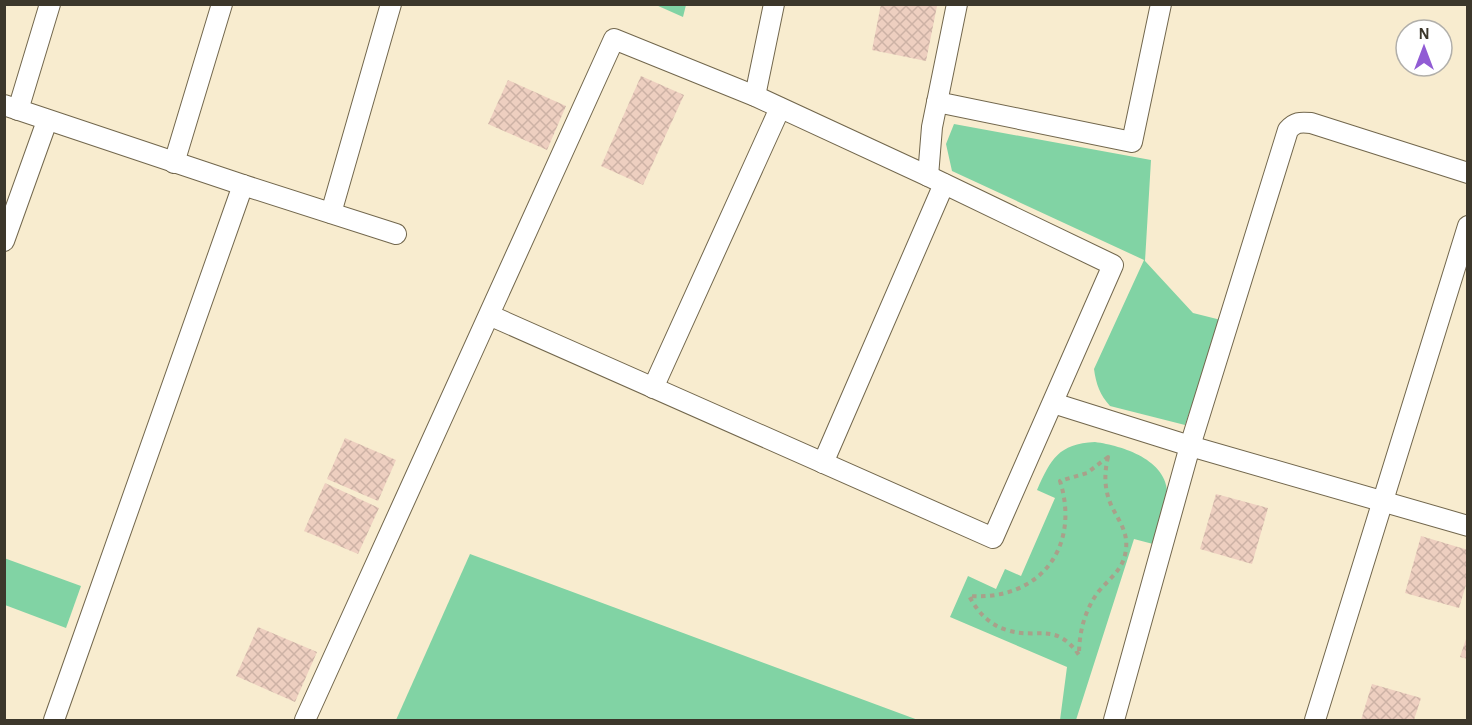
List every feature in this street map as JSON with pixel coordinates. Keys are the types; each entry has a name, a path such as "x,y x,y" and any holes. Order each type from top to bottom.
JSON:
{"street":[{"path":"50,4 11,108 396,234"},
{"path":"174,163 222,4"},
{"path":"331,213 391,4"},
{"path":"755,96 774,4"},
{"path":"823,463 936,180 932,127 957,4"},
{"path":"937,102 1132,142 1161,4"},
{"path":"305,720 614,39 755,96 1113,265 993,538 489,315"},
{"path":"652,388 780,108"},
{"path":"4,241 47,121"},
{"path":"1114,720 1191,446 1284,138 1293,124 1311,123 1467,173"},
{"path":"54,720 243,185"},
{"path":"1315,720 1384,502 1467,226"},
{"path":"1053,403 1191,446 1467,526"}],"path":[{"path":"1108,457 1107,494 1112,508 1121,520 1126,539 1123,562 1118,573 1107,582 1091,603 1081,629 1079,655 1067,641 1058,636 1046,632 1014,631 995,625 984,617 969,596 1003,595 1033,580 1046,569 1062,542 1065,527 1065,496 1060,481 1087,474 1108,457"}],"green space":[{"path":"656,5 686,5 683,17"},
{"path":"954,124 1151,160 1145,261 1193,313 1221,320 1185,425 1110,406 1096,380 1094,369 1144,260 952,171 946,144"},
{"path":"1095,442 1132,452 1154,466 1162,475 1167,486 1167,500 1153,544 1134,539 1076,720 1060,720 1067,667 950,617 968,576 996,589 1005,569 1021,576 1055,498 1037,490 1047,470 1057,455 1064,450 1082,443"},
{"path":"470,554 918,720 396,720"},
{"path":"4,558 81,586 66,628 5,605"}],"building":[{"path":"881,4 937,6 926,61 872,50"},
{"path":"641,76 684,95 643,185 601,166"},
{"path":"508,80 566,106 547,150 488,124"},
{"path":"345,438 396,460 378,501 327,479"},
{"path":"325,483 379,508 358,554 304,531"},
{"path":"1216,494 1268,508 1252,564 1200,549"},
{"path":"1421,536 1468,550 1468,578 1459,608 1405,593"},
{"path":"258,627 317,652 295,702 236,676"},
{"path":"1468,633 1468,659 1460,657"},
{"path":"1372,684 1421,698 1414,720 1361,720"}]}
